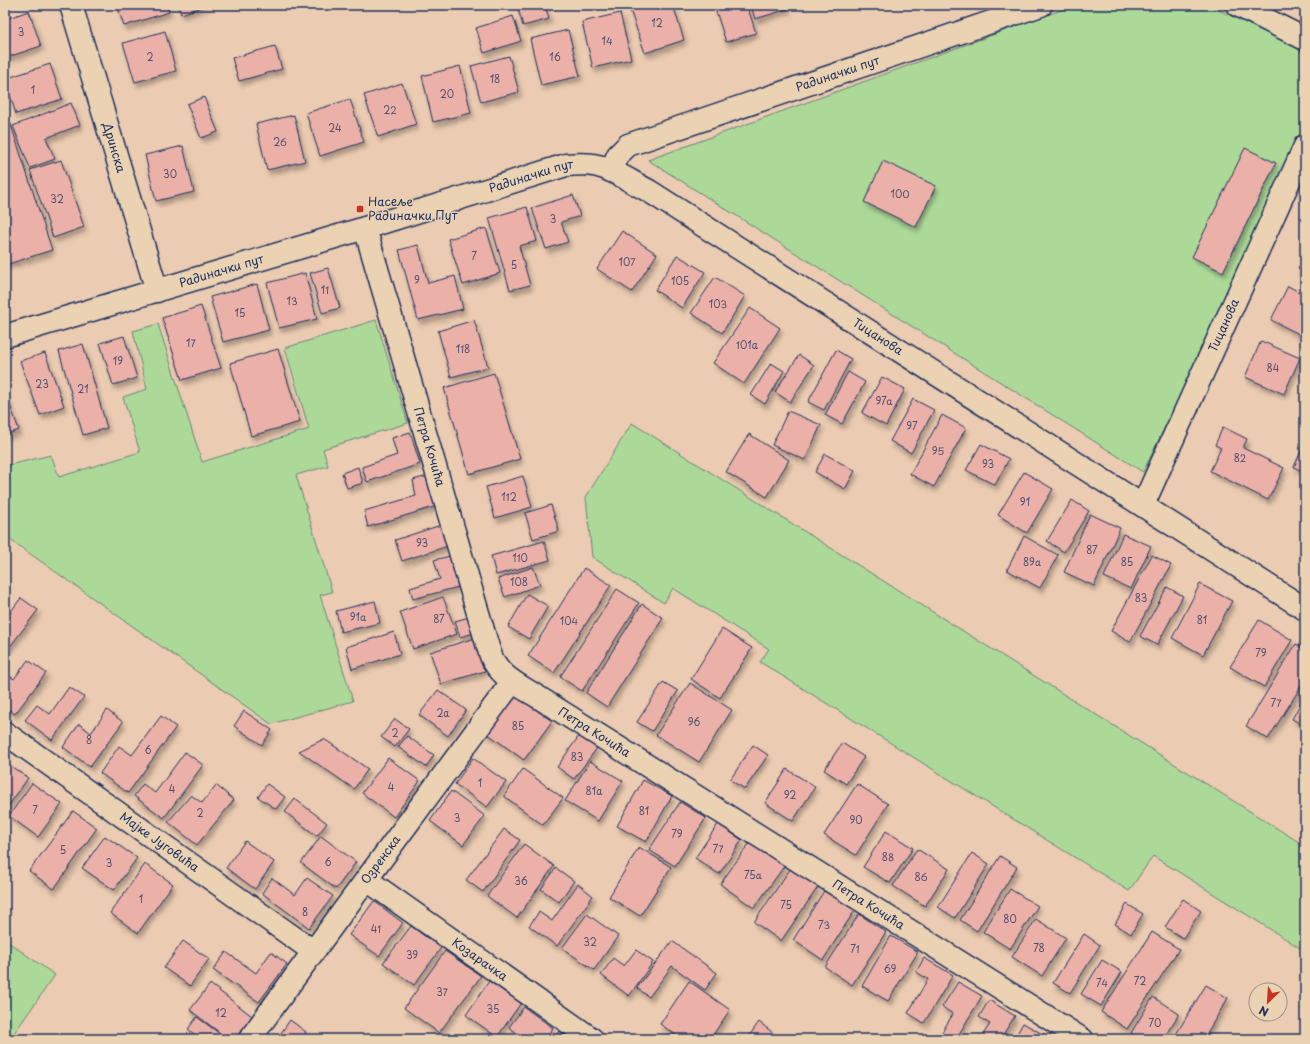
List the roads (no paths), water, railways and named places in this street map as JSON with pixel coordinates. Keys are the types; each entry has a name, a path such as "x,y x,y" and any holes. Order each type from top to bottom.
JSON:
{"street":[{"name":"Дринска","path":"71,5 157,291"},
{"name":"Радиначки пут","path":"5,336 365,228 566,165 580,164 598,166 611,171 618,155 628,145 1041,5"},
{"path":"1237,5 1305,39"},
{"name":"Тицанова","path":"1143,505 1305,146"},
{"name":"Тицанова","path":"611,171 655,196 1305,609"},
{"name":"Петра Кочића","path":"365,228 488,647 493,662 506,677 1082,1039"},
{"name":"Озренска","path":"250,1039 512,682"},
{"name":"Мајке Југовића","path":"5,733 314,951"},
{"name":"Козарачка","path":"367,880 592,1039"}],"place":[{"name":"Насеље Радиначки Пут","path":"360,209"}]}
